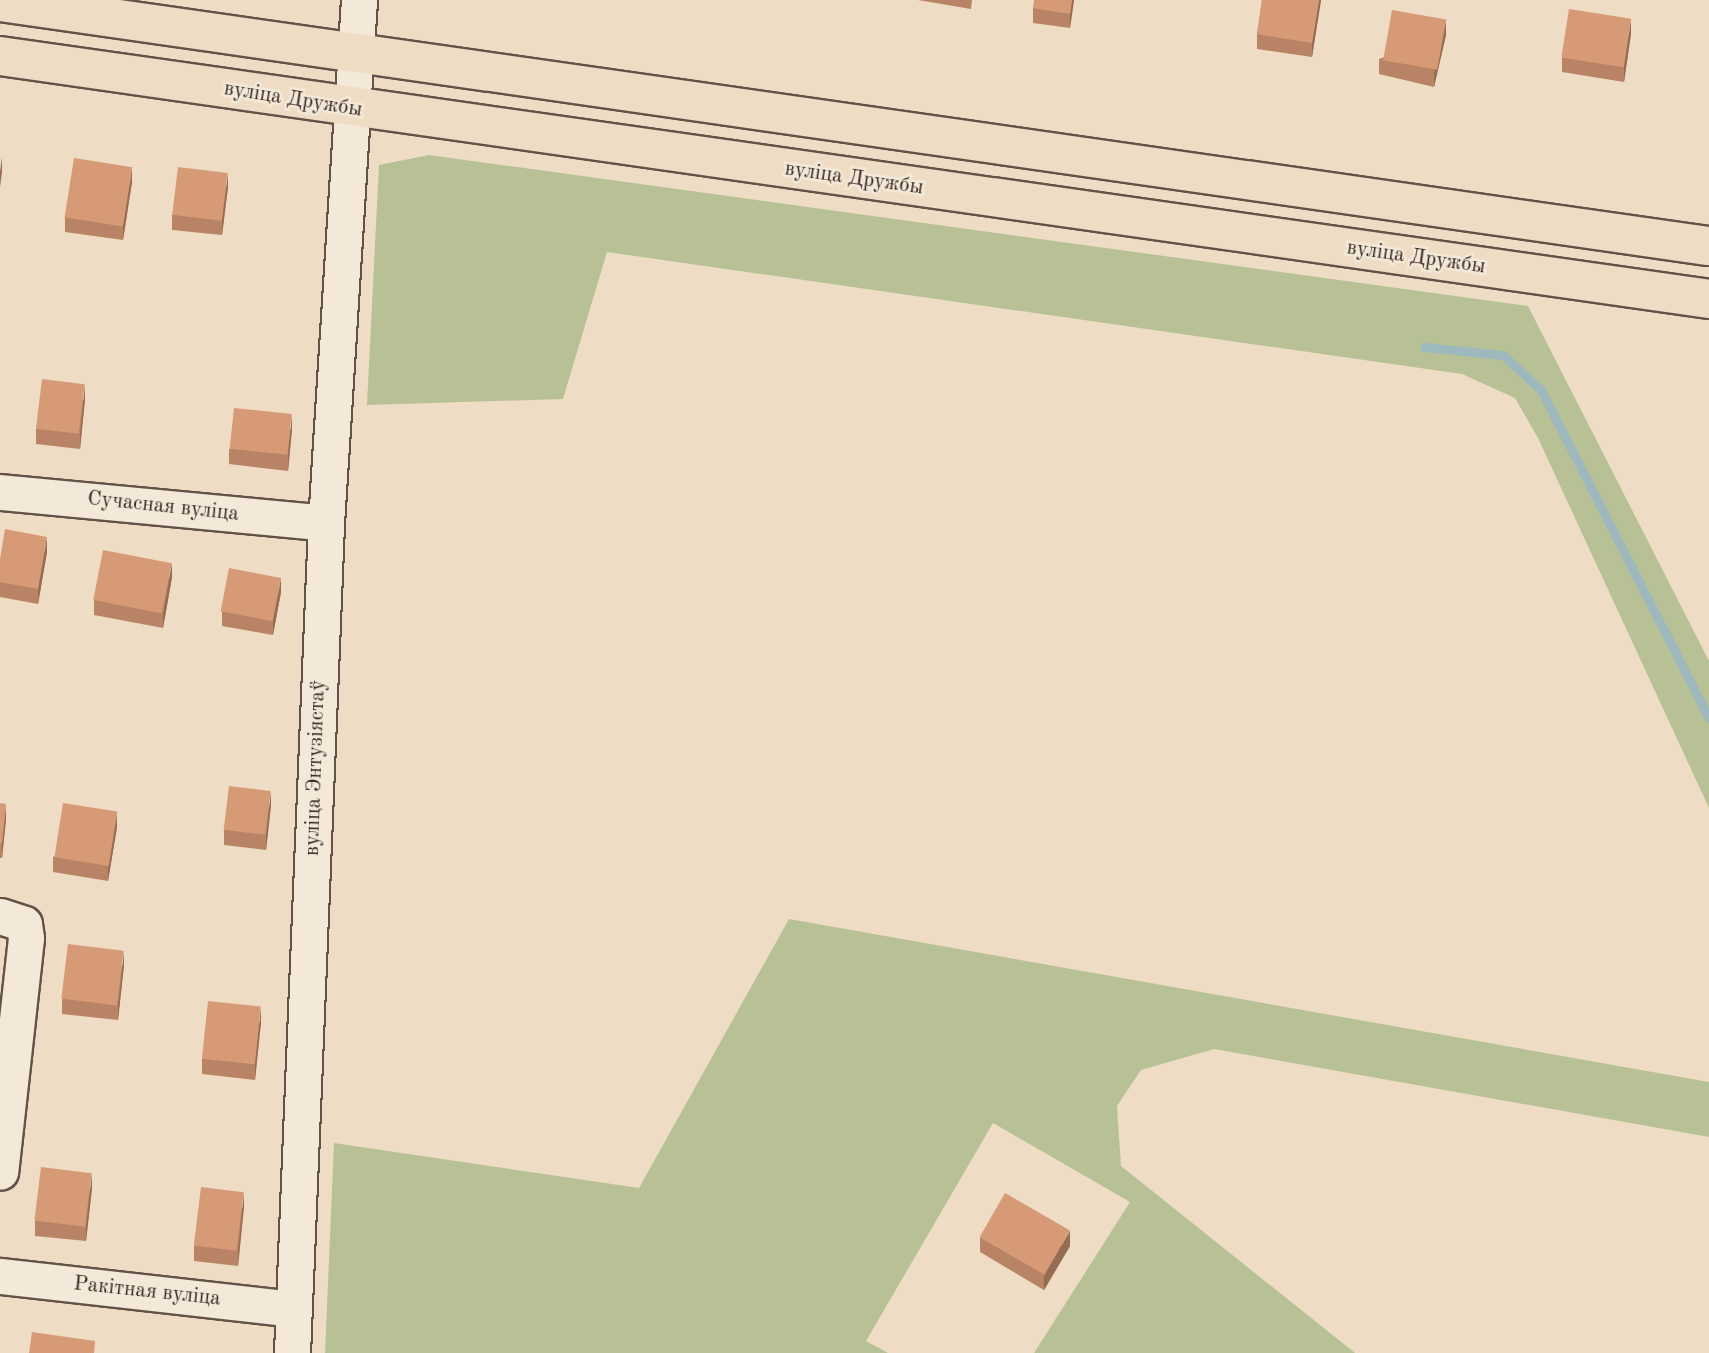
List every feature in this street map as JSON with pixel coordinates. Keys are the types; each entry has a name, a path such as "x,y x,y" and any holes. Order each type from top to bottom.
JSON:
{"main road":[{"path":"0,2 1709,246"},
{"name":"вуліца Дружбы","path":"0,55 353,109 1709,299"}],"street":[{"path":"353,109 359,0"},
{"name":"вуліца Энтузіястаў","path":"292,1353 326,523 351,184 353,109"},
{"name":"Сучасная вуліца","path":"0,492 326,523"},
{"path":"0,916 24,924 26,938 0,1171"},
{"name":"Ракітная вуліца","path":"0,1276 293,1309"}],"green space":[{"path":"429,155 1528,306 1709,661 1709,808 1538,438 1515,398 1462,374 607,252 563,399 367,405 379,165"},
{"path":"789,919 1709,1082 1709,1137 1214,1049 1141,1070 1117,1106 1121,1166 1355,1353 1034,1353 1130,1202 993,1123 866,1341 888,1353 325,1353 334,1143 639,1188"}],"building":[{"path":"1034,0 1072,0 1070,14 1033,8"},
{"path":"1262,0 1319,0 1312,43 1257,34"},
{"path":"1569,9 1631,19 1624,67 1561,57"},
{"path":"1392,10 1446,20 1437,70 1383,60"},
{"path":"74,158 132,167 123,226 65,217"},
{"path":"178,167 228,173 222,221 172,215"},
{"path":"42,379 85,384 79,434 36,429"},
{"path":"234,408 292,414 287,455 230,449"},
{"path":"5,529 47,537 38,589 0,582 0,559"},
{"path":"103,550 172,563 162,613 93,600"},
{"path":"229,568 281,578 273,621 221,611"},
{"path":"229,786 271,791 265,835 224,830"},
{"path":"0,803 6,804 2,843 0,843"},
{"path":"63,803 117,812 109,866 54,857"},
{"path":"68,944 124,951 117,1005 61,999"},
{"path":"208,1001 261,1007 255,1064 202,1059"},
{"path":"41,1167 92,1173 85,1227 34,1221"},
{"path":"201,1187 244,1192 236,1251 194,1246"},
{"path":"1005,1193 1070,1230 1044,1275 980,1237"},
{"path":"32,1332 95,1341 94,1353 29,1353"}],"waterway":[{"path":"1424,347 1503,355 1541,390 1709,719"}]}
